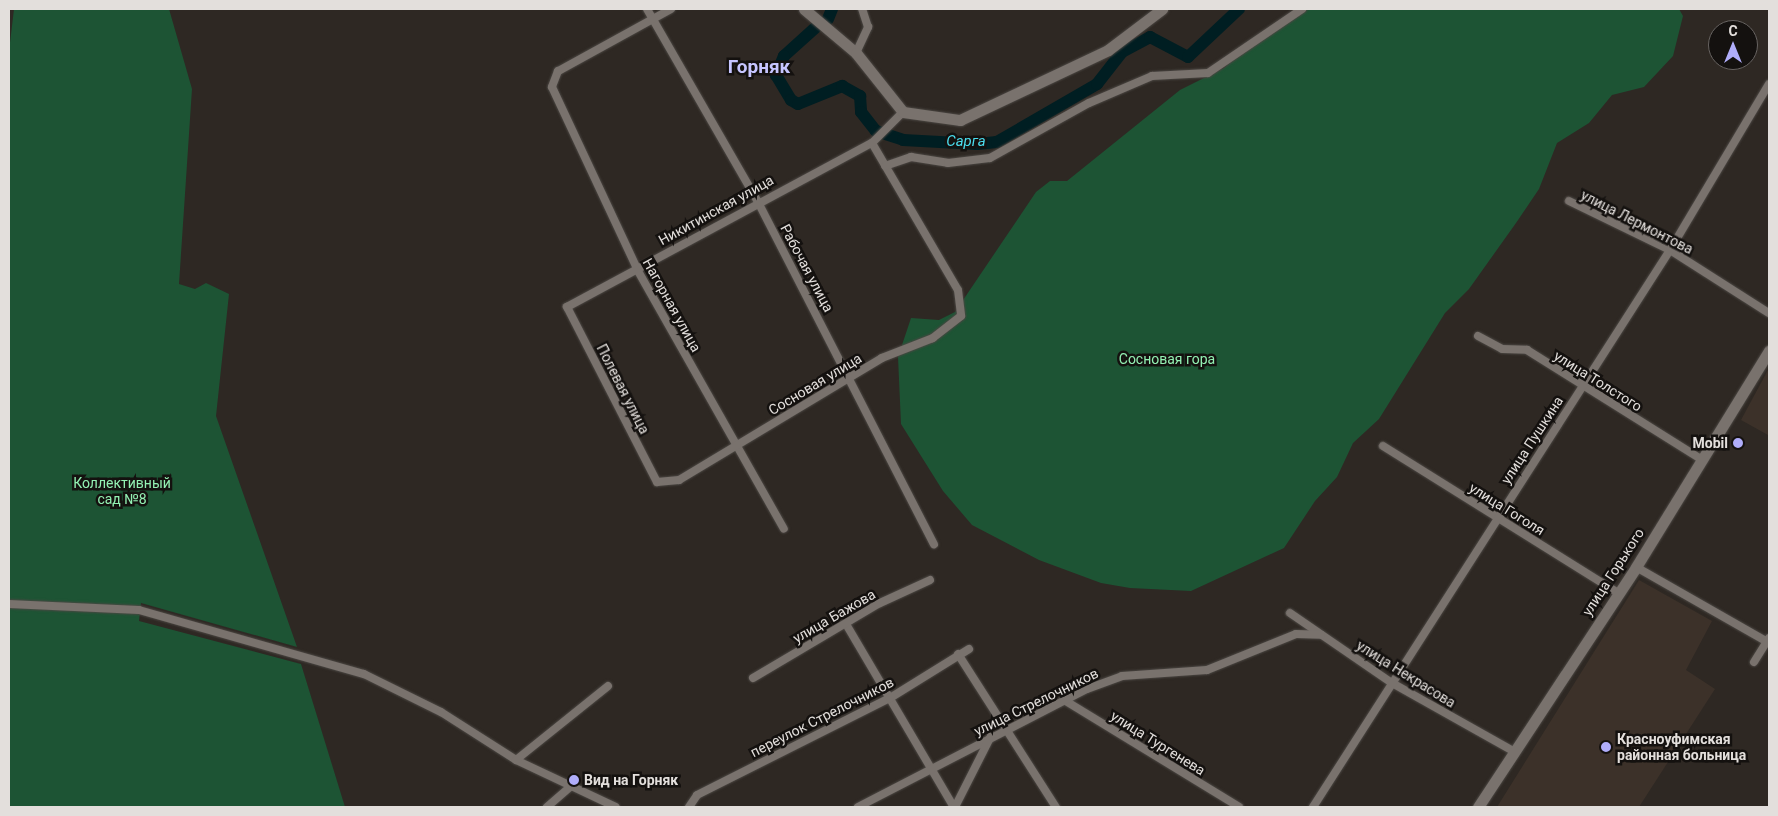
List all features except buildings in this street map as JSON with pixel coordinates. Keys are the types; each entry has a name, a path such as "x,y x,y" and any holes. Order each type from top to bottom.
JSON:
{"street":[{"name":"Рабочая улица","path":"647,9 758,202 851,377 934,544"},
{"path":"653,19 671,9"},
{"path":"804,9 856,53 903,112 960,120 1108,50 1162,9"},
{"path":"856,53 868,27 862,9"},
{"path":"872,143 885,166 912,157 948,163 990,158 1089,103 1152,76 1208,73 1302,9"},
{"name":"Нагорная улица","path":"653,19 558,71 552,87 638,271 784,529"},
{"name":"улица Пушкина","path":"1313,807 1497,517 1670,250 1769,84"},
{"name":"Никитинская улица","path":"567,307 638,271 758,202 872,143 903,112"},
{"name":"Сосновая улица","path":"657,482 679,480 851,377 946,330 961,316 958,290 885,166"},
{"name":"улица Лермонтова","path":"1570,201 1670,250 1769,313"},
{"name":"Полевая улица","path":"567,307 657,482"},
{"name":"улица Толстого","path":"1478,336 1502,349 1527,350 1581,388 1701,459"},
{"name":"улица Горького","path":"1478,807 1513,751 1636,567 1769,351"},
{"name":"улица Гоголя","path":"1383,446 1618,593"},
{"path":"1636,567 1768,641 1754,662"},
{"name":"улица Бажова","path":"753,678 846,624 930,580"},
{"path":"9,604 139,610 364,674 424,704 516,760 616,807"},
{"name":"улица Некрасова","path":"1290,613 1392,683 1513,751"},
{"path":"846,624 929,769 955,807 991,736"},
{"name":"улица Стрелочников","path":"858,807 1003,730 1064,700 1122,676 1207,670 1296,634 1321,635"},
{"name":"переулок Стрелочников","path":"689,807 697,795 890,698 958,654 969,649"},
{"path":"958,654 1003,730 1056,807"},
{"path":"516,760 608,686"},
{"name":"улица Тургенева","path":"1064,700 1239,807"},
{"path":"547,807 571,786"}],"shaded area":[{"path":"1769,368 1769,454 1768,435 1741,420"},
{"name":"Красноуфимская районная больница","path":"1639,580 1712,621 1686,670 1715,689 1639,807 1497,807"}],"green space":[{"name":"Коллективный сад №8","path":"14,9 169,9 192,89 179,284 195,289 206,283 229,294 216,416 297,647 141,603 139,621 301,664 345,807 9,807 9,51"},
{"name":"Сосновая гора","path":"1308,9 1679,9 1683,16 1673,56 1644,87 1612,95 1589,123 1557,143 1539,189 1469,289 1445,313 1379,419 1353,443 1337,477 1315,501 1284,548 1191,591 1130,588 1101,583 1039,560 972,525 943,491 901,424 898,357 911,318 939,320 955,312 1036,192 1050,181 1067,181 1180,90 1224,68 1258,39"}],"waterway":[{"name":"Сарга","path":"828,19 832,9"},
{"name":"Сарга","path":"815,28 784,56 776,75 791,100 798,104 842,86 860,96 861,112 876,131 903,140 977,144 997,142 1097,84 1122,52 1150,37 1188,57 1239,9"}],"place":[{"name":"Mobil","path":"1738,443"},
{"name":"Красноуфимская районная больница","path":"1606,747"},
{"name":"Вид на Горняк","path":"574,780"}],"district":[{"name":"Горняк","path":"759,67"}]}
